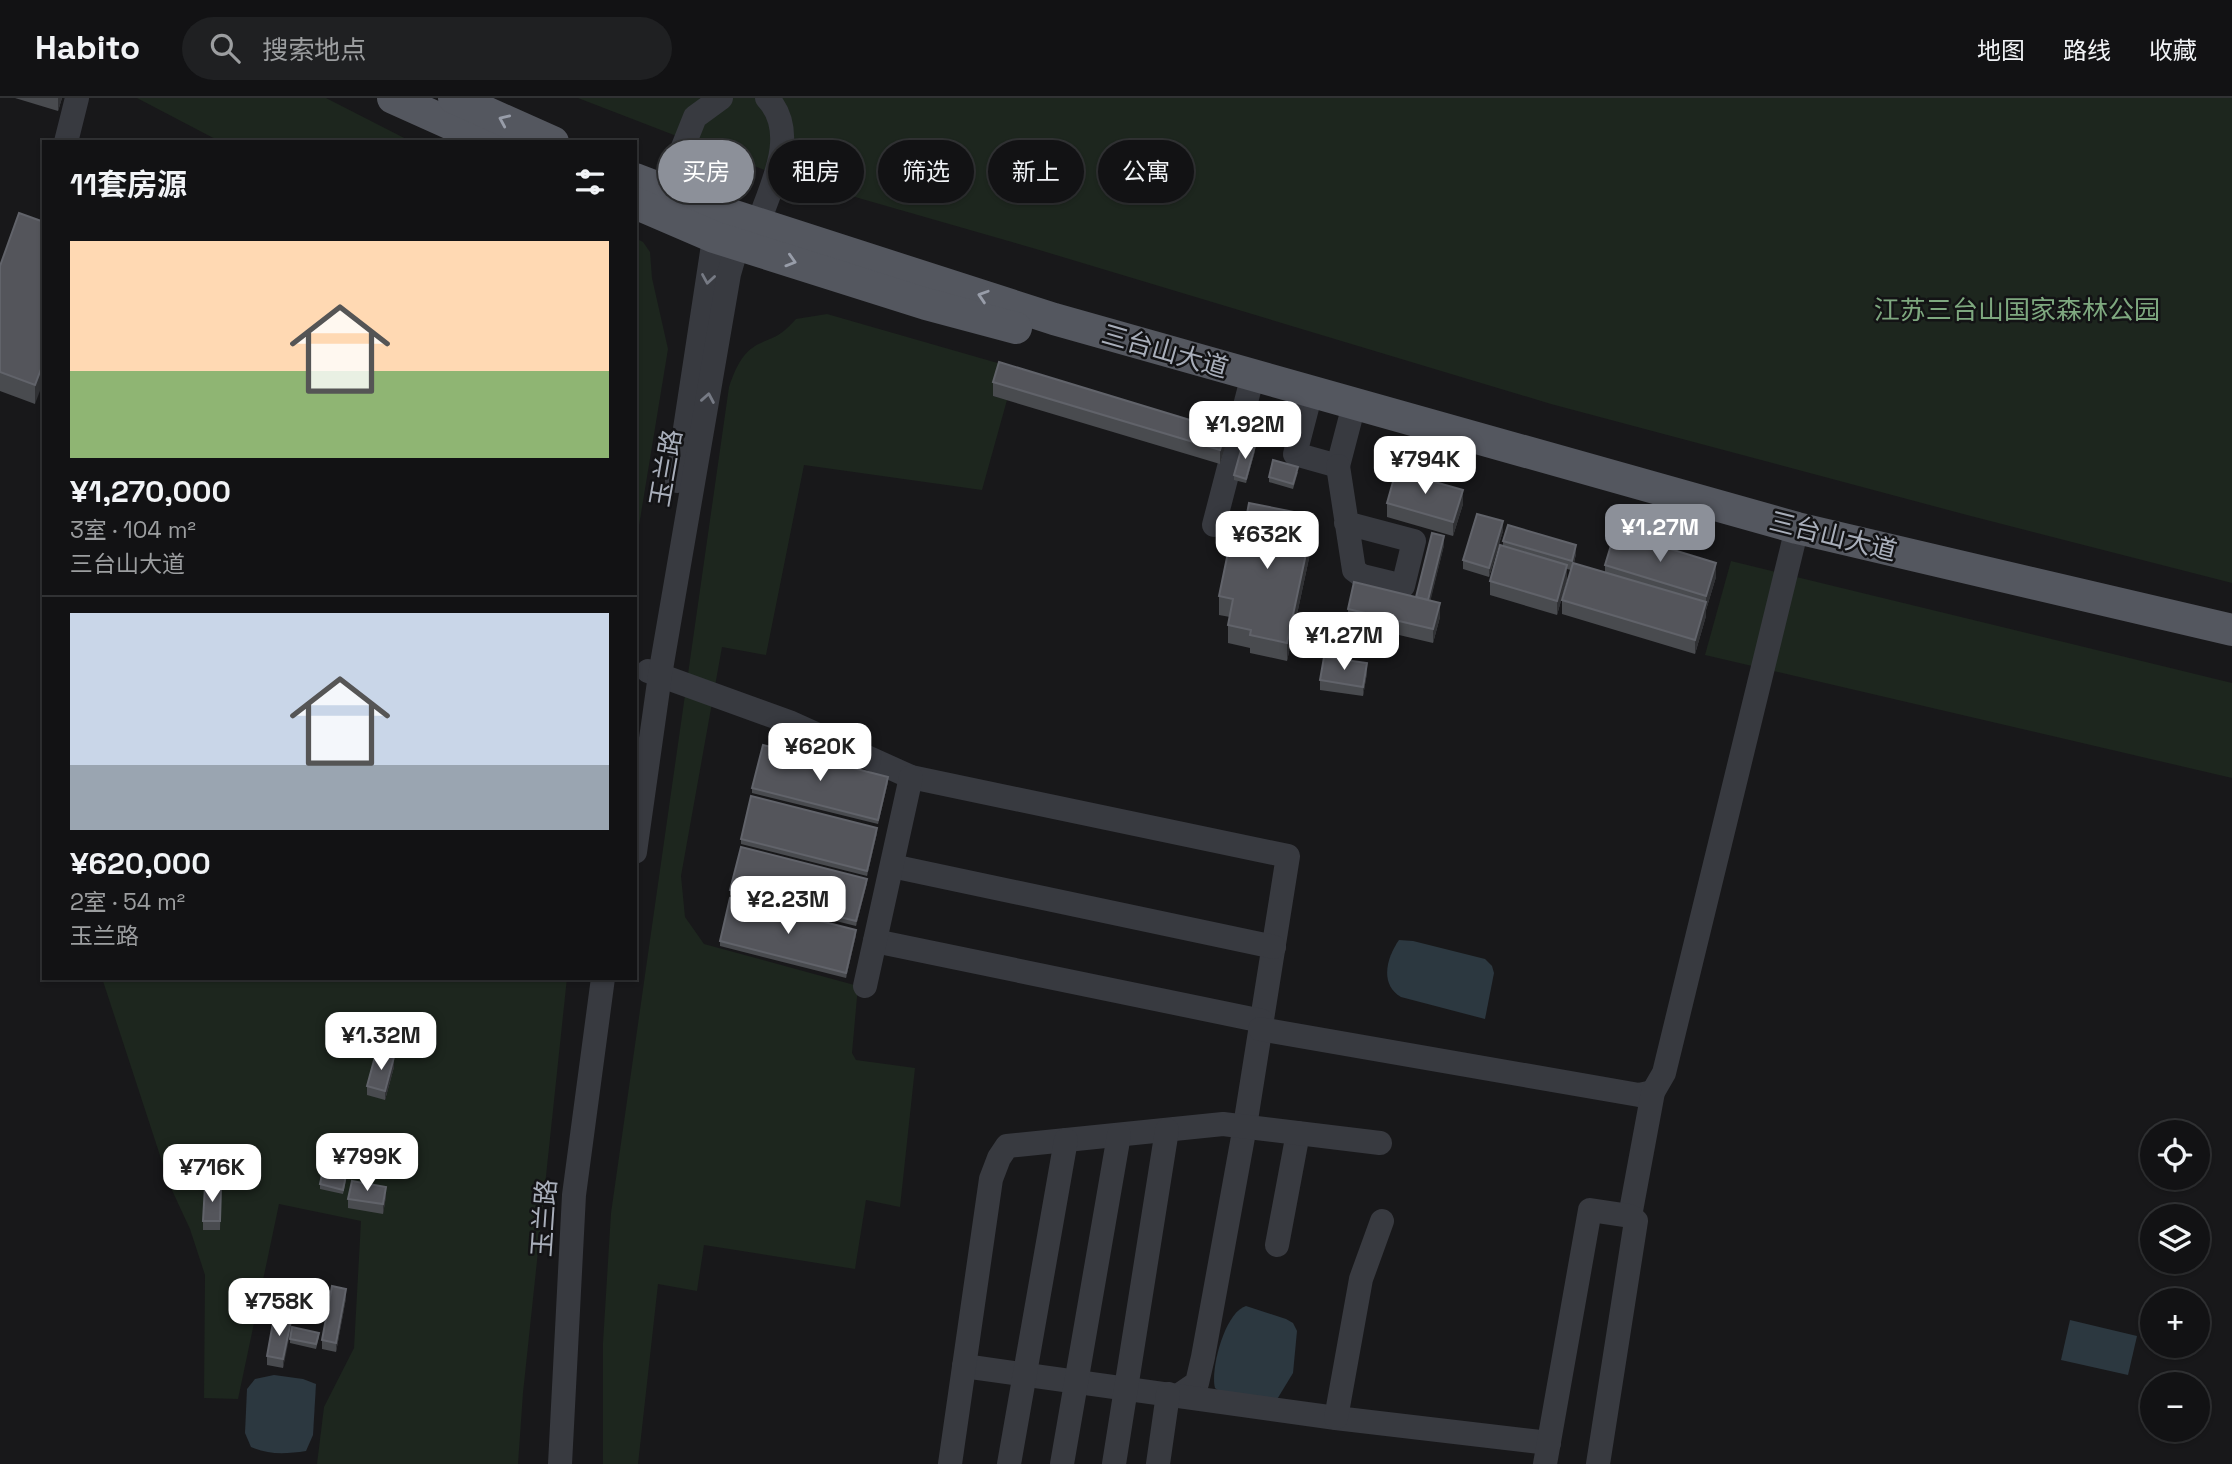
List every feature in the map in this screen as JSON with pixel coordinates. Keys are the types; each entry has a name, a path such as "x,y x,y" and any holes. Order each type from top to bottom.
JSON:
{"main road":[{"path":"393,98 487,140"},
{"path":"454,98 548,140"},
{"name":"三台山大道","path":"637,179 658,189"},
{"name":"三台山大道","path":"637,203 734,227 1054,319 1251,384 1794,537 2232,631"},
{"name":"三台山大道","path":"687,203 734,227"},
{"name":"三台山大道","path":"1251,384 1307,408 1794,537 2232,646"}],"street":[{"path":"66,140 77,98"},
{"path":"686,140 695,117 720,98"},
{"name":"玉兰路","path":"637,746 654,673 734,227 781,158 781,130 776,108 766,98"},
{"path":"1214,525 1251,384"},
{"path":"1307,408 1295,454 1338,467"},
{"path":"1346,523 1338,467 1350,419"},
{"path":"1630,1216 1654,1092 1664,1073 1794,537"},
{"path":"654,673 789,722 911,778 1288,856 1245,1126 1203,1357 1197,1383 1173,1395"},
{"name":"玉兰路","path":"637,833 654,673"},
{"path":"865,986 911,778"},
{"path":"892,866 1274,947"},
{"path":"875,941 1261,1025 1639,1095 1654,1092"},
{"name":"玉兰路","path":"561,1464 574,1195 603,980"},
{"name":"玉兰路","path":"577,1464 593,1166 618,980"},
{"path":"950,1464 991,1179 1007,1146 1223,1124 1380,1143"},
{"path":"1114,1464 1167,1130"},
{"path":"1277,1245 1298,1133"},
{"path":"1062,1464 1119,1135"},
{"path":"1009,1464 1066,1140"},
{"path":"964,1366 1336,1418 1547,1453 1590,1210 1630,1216 1636,1221 1598,1464"},
{"path":"1336,1418 1361,1279 1382,1221"},
{"path":"1158,1464 1173,1395"}],"green space":[{"path":"137,98 326,98 408,140 217,140"},
{"name":"江苏三台山国家森林公园","path":"578,98 2232,98 2232,583 1551,404 864,200 864,140 768,140 768,171 754,166 754,140 687,140"},
{"path":"637,239 643,242 650,252 652,278 668,349 637,538 637,357"},
{"path":"827,314 1001,364 993,396 1007,400 982,490 804,465 766,655 722,647 681,876 685,917 704,944 858,986 852,1053 856,1060 915,1068 900,1207 866,1200 855,1269 704,1245 697,1291 658,1284 638,1464 603,1464 603,1343 611,1213 729,387 739,364 750,349 781,333 796,319"},
{"path":"1731,561 2232,683 2232,778 1705,655"},
{"path":"103,980 567,980 523,1393 518,1464 317,1464 324,1407 354,1348 361,1221 279,1204 238,1399 204,1398 205,1275 190,1229 170,1186"}],"shaded area":[{"path":"1399,940 1485,959 1492,966 1494,973 1485,1019 1401,997 1394,992 1387,970 1391,954"},
{"path":"1246,1306 1286,1319 1293,1323 1297,1331 1293,1373 1276,1401 1219,1391 1215,1388 1215,1368 1221,1342 1238,1310"},
{"path":"2070,1320 2137,1336 2128,1375 2061,1360"},
{"path":"274,1375 303,1379 316,1384 313,1435 306,1451 278,1453 258,1450 251,1447 245,1433 247,1389 255,1379"}],"building":[{"path":"19,213 42,221 42,366 35,385 0,372 0,266"},
{"path":"999,362 1226,431 1220,450 993,382"},
{"path":"1243,443 1255,446 1246,479 1234,475"},
{"path":"1273,460 1298,467 1293,484 1269,477"},
{"path":"1396,471 1463,490 1453,522 1387,503"},
{"path":"1249,503 1314,516 1287,643 1250,635 1251,630 1228,625 1233,599 1219,596 1231,538 1242,540"},
{"path":"1477,514 1503,521 1489,568 1463,560"},
{"path":"1508,525 1576,545 1572,561 1503,541"},
{"path":"1615,532 1716,563 1706,596 1605,565"},
{"path":"1432,533 1444,536 1428,600 1416,597"},
{"path":"1500,545 1567,565 1557,601 1490,581"},
{"path":"1573,563 1706,602 1695,640 1562,600"},
{"path":"1354,582 1440,603 1433,629 1348,609"},
{"path":"1324,657 1367,663 1363,687 1320,680"},
{"path":"763,745 888,777 878,820 752,788"},
{"path":"751,796 877,828 867,871 741,839"},
{"path":"741,847 867,879 856,921 730,890"},
{"path":"730,898 856,930 846,973 720,941"},
{"path":"376,1053 394,1057 385,1091 367,1086"},
{"path":"323,1170 346,1175 343,1190 320,1184"},
{"path":"352,1181 386,1187 383,1204 348,1199"},
{"path":"205,1186 221,1187 220,1221 203,1221"},
{"path":"282,1280 296,1283 289,1318 275,1315"},
{"path":"300,1286 329,1291 327,1301 298,1296"},
{"path":"332,1286 346,1289 336,1343 322,1340"},
{"path":"274,1317 291,1321 283,1359 267,1356"},
{"path":"292,1327 319,1333 316,1344 290,1339"}]}
